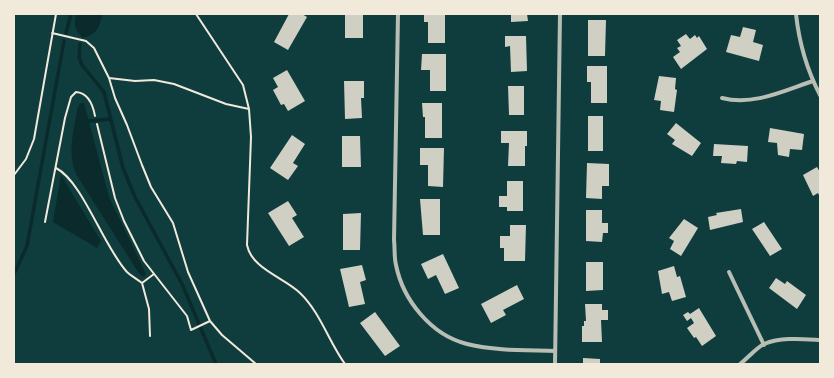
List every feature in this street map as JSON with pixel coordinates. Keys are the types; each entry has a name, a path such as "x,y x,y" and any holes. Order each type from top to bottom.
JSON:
{"street":[{"path":"398,14 394,240 396,265 400,279 417,310 437,330 451,338 465,344 483,347 555,351"},
{"path":"555,364 560,14"},
{"path":"796,14 802,47 813,81 820,95"},
{"path":"722,98 735,102 754,100 813,81"},
{"path":"729,272 764,345"},
{"path":"740,364 764,345 780,340 820,340"}],"path":[{"path":"14,175 26,159 34,139 56,14"},
{"path":"196,14 242,85 249,109 251,137 248,176 247,245 249,252 252,258 267,270 284,280 301,294 312,307 334,348 345,364"},
{"path":"52,33 86,41 94,48 109,78 114,98 127,124 151,187 173,223 188,272 210,321 222,335 256,364"},
{"path":"109,78 134,81 154,80 174,84 226,104 249,109"},
{"path":"45,222 65,118 71,97 76,92 81,92 87,96 92,102 96,116"},
{"path":"97,124 115,198 144,261 187,316 191,330 210,321"},
{"path":"56,168 65,173 75,186 98,229 127,272 142,282 149,309 150,336"},
{"path":"142,282 154,273"}],"water":[{"path":"76,14 103,14 97,30 92,35 83,38 75,27"},
{"path":"81,103 84,103 109,197 146,274 143,277 138,272 76,174 73,166 73,132 78,106"},
{"path":"61,175 101,241 97,248 53,222"}],"building":[{"path":"289,14 302,14 307,17 288,50 274,42"},
{"path":"345,14 363,14 363,38 345,38"},
{"path":"424,14 445,14 445,43 428,43 428,22 424,22"},
{"path":"511,14 527,14 528,21 511,22"},
{"path":"588,20 606,20 605,56 588,56"},
{"path":"743,27 756,30 753,42 763,45 759,61 726,52 731,35 740,37"},
{"path":"686,34 690,39 695,35 697,38 699,36 707,49 681,69 673,57 680,52 677,48 681,46 677,40"},
{"path":"505,36 526,36 527,71 511,72 510,46 505,47"},
{"path":"422,54 446,54 446,91 430,91 430,70 421,70"},
{"path":"587,66 607,66 607,103 591,103 591,82 587,82"},
{"path":"287,70 305,101 288,111 284,104 281,105 273,90 278,87 273,78"},
{"path":"659,76 676,78 675,89 677,90 674,112 660,110 661,101 654,100"},
{"path":"344,81 364,81 364,98 361,98 362,118 345,119"},
{"path":"508,86 524,86 524,115 509,115"},
{"path":"422,103 442,103 442,138 425,138 425,117 423,117"},
{"path":"588,116 603,116 603,151 588,151"},
{"path":"676,123 701,143 692,156 672,144 675,140 667,134"},
{"path":"770,128 804,134 802,150 790,149 789,157 778,155 777,143 768,142"},
{"path":"501,131 527,131 525,166 508,166 509,143 501,143"},
{"path":"292,135 305,144 293,163 298,166 288,180 270,168"},
{"path":"342,136 360,136 361,167 342,167"},
{"path":"714,144 748,146 747,162 737,161 736,164 721,163 722,156 713,156"},
{"path":"420,148 444,148 443,187 428,186 428,165 420,165"},
{"path":"587,163 609,164 609,186 602,186 602,199 586,198"},
{"path":"817,167 820,172 820,197 818,193 813,196 803,175"},
{"path":"507,181 523,181 523,211 507,211 507,207 499,207 499,196 507,196"},
{"path":"420,199 440,199 440,235 423,235"},
{"path":"288,201 297,215 292,218 304,237 289,246 268,213"},
{"path":"741,209 743,222 710,230 708,217 717,215 716,213"},
{"path":"586,210 602,210 602,223 608,223 608,233 603,233 602,242 586,241"},
{"path":"361,213 360,250 343,250 343,214"},
{"path":"684,219 698,228 681,256 670,249 674,241 669,238"},
{"path":"764,222 782,249 770,256 752,229"},
{"path":"510,225 526,225 525,261 504,261 504,248 500,248 500,236 510,236"},
{"path":"443,254 459,288 445,294 436,275 428,279 421,264"},
{"path":"586,262 603,262 603,290 586,291"},
{"path":"362,265 366,280 360,282 365,304 349,307 340,269"},
{"path":"674,266 677,277 680,276 686,297 672,301 669,292 662,294 658,271"},
{"path":"776,278 785,284 787,281 806,295 797,309 769,288"},
{"path":"517,285 524,299 503,310 506,315 491,323 481,304"},
{"path":"585,304 602,304 602,310 608,310 608,320 601,320 602,342 582,342 582,326 584,326 584,321 586,321"},
{"path":"699,308 716,336 702,346 687,328 694,323 691,318 687,321 683,315 688,312 690,314"},
{"path":"375,312 400,346 385,356 360,323"},
{"path":"583,358 600,359 600,364 583,364"}],"waterway":[{"path":"66,33 71,14"},
{"path":"14,274 27,246 64,41"},
{"path":"80,44 79,57 82,65 104,92 123,168 135,197 182,284 216,364"},
{"path":"89,121 110,119"}]}
